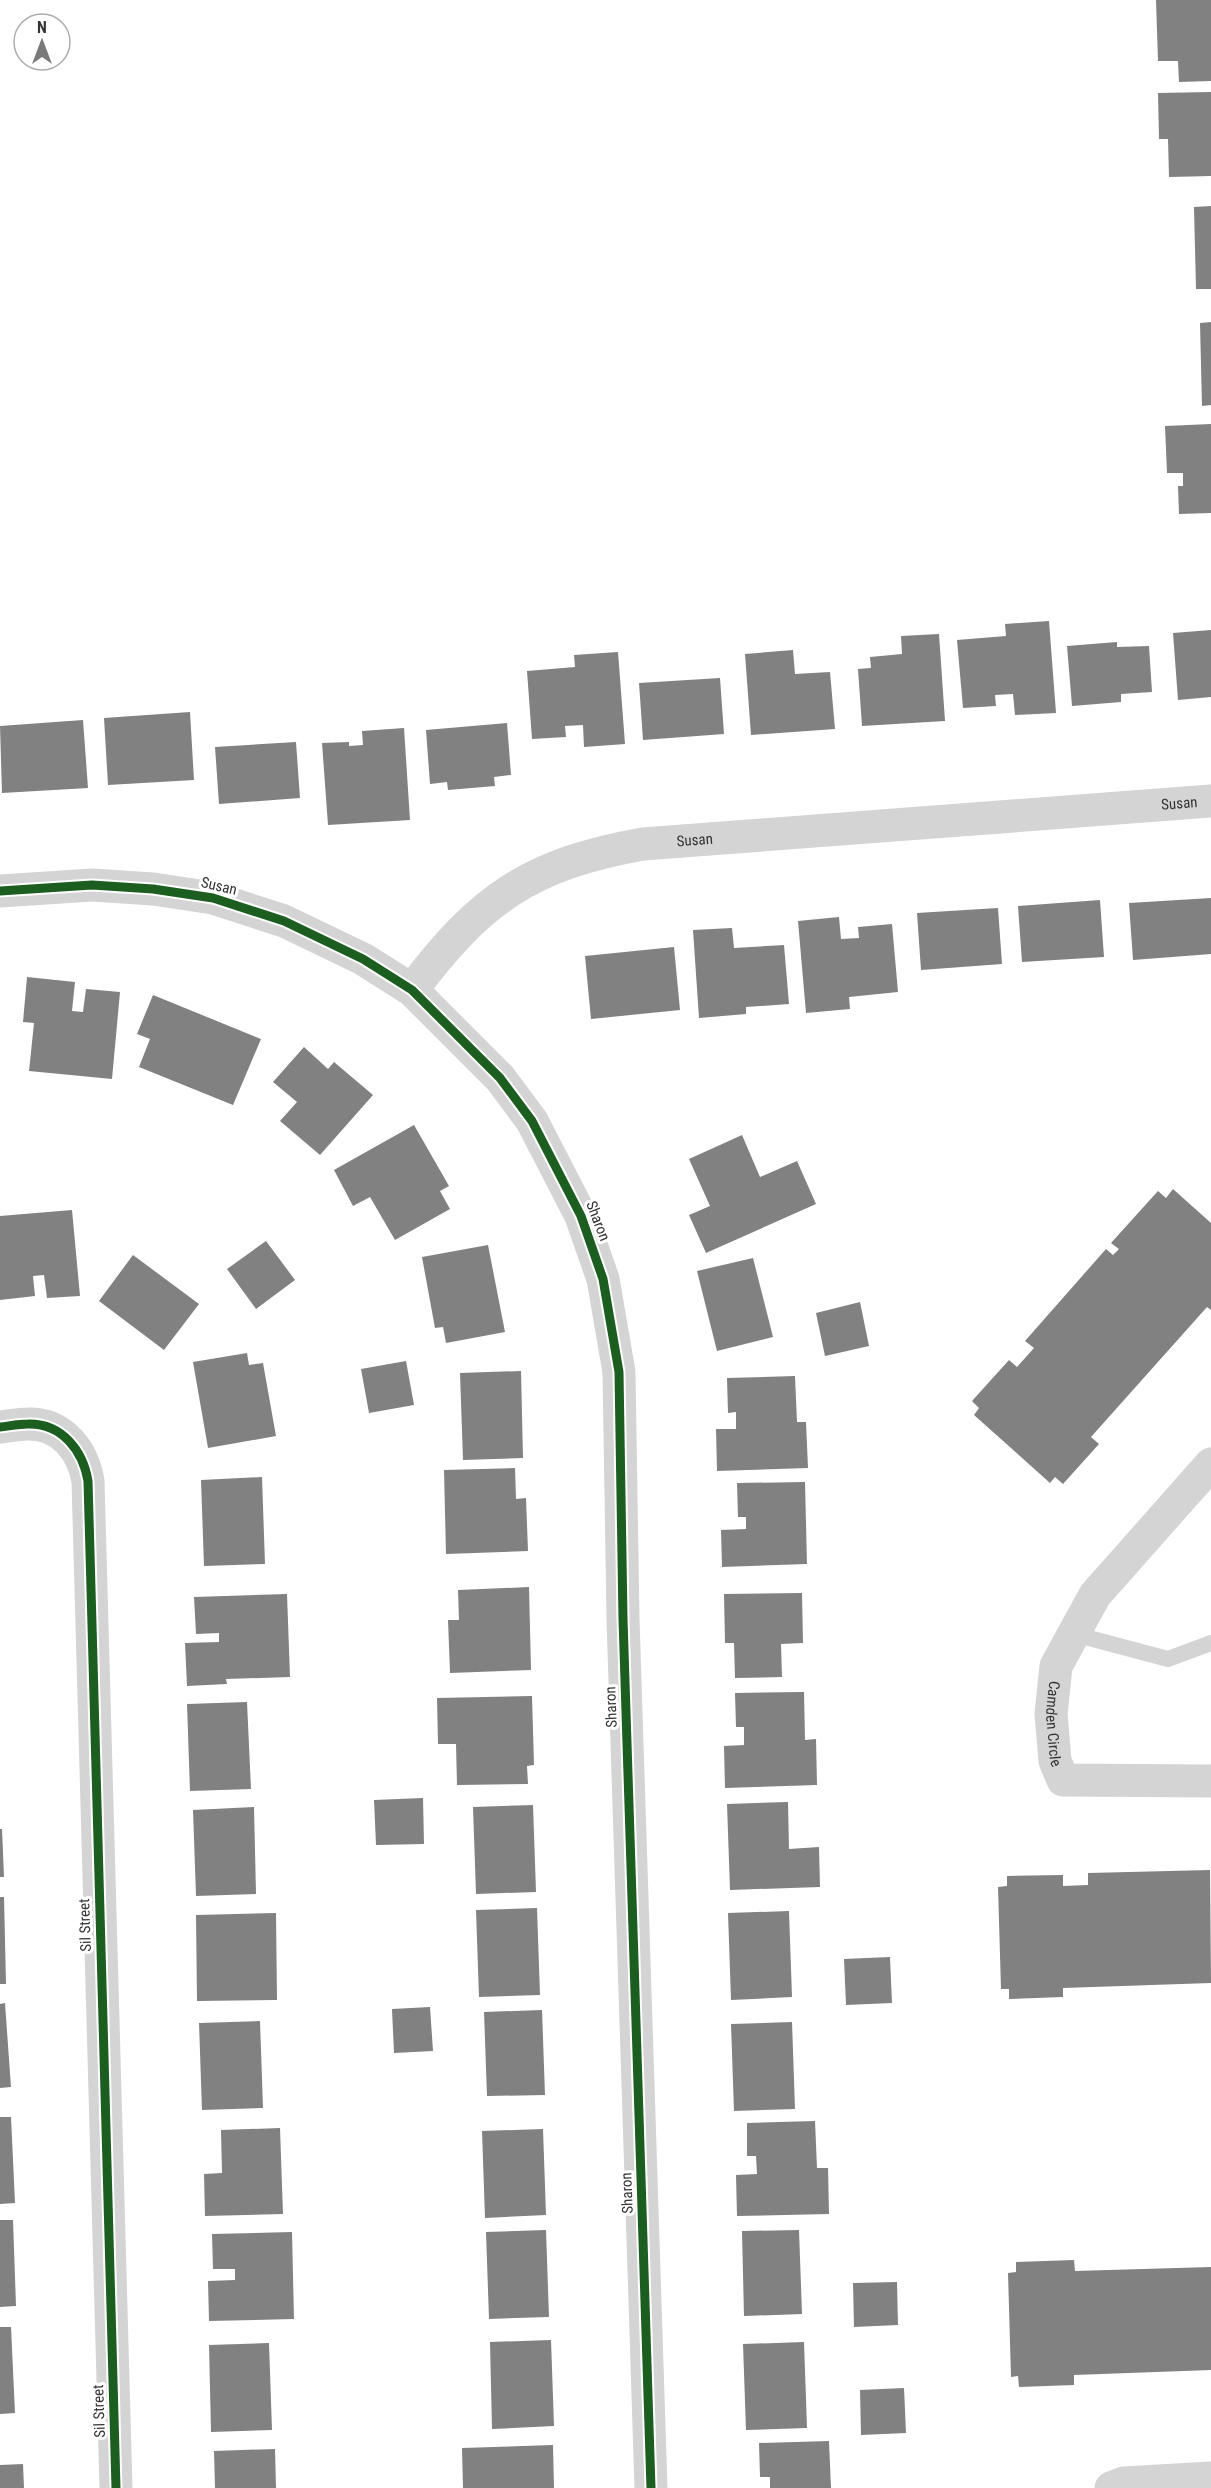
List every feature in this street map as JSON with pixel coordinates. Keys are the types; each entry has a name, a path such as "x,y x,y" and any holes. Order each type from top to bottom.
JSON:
{"street":[{"name":"Susan","path":"0,891 92,885 153,889 213,898 284,921 363,958 412,990 440,953 481,910 510,889 541,872 597,852 643,844 1211,801"},
{"name":"Sharon","path":"412,990 494,1071 532,1121 581,1216 603,1279 612,1326 619,1372 623,1619 651,2488"},
{"name":"Sil Street","path":"0,1427 31,1424 56,1430 76,1447 85,1466 88,1481 116,2488"},
{"name":"Camden Circle","path":"1211,1464 1095,1595 1056,1666 1051,1714 1055,1761 1063,1780 1211,1781"},
{"path":"1111,2488 1124,2482 1211,2478"}],"lane":[{"path":"1074,1634 1168,1659 1211,1642"}],"building":[{"path":"1156,0 1211,0 1211,81 1179,82 1178,61 1158,61"},
{"path":"1211,92 1211,176 1169,177 1168,139 1159,139 1158,93"},
{"path":"1211,206 1211,289 1196,289 1194,207"},
{"path":"1211,322 1211,405 1202,406 1200,323"},
{"path":"1211,424 1211,513 1179,514 1178,486 1183,486 1183,473 1167,473 1165,426"},
{"path":"1049,621 1056,713 1015,715 1013,694 995,695 996,706 963,708 957,640 1006,636 1005,624"},
{"path":"1211,630 1211,697 1178,700 1173,633"},
{"path":"939,634 945,721 862,726 858,669 871,668 870,657 902,654 901,636"},
{"path":"1117,642 1117,647 1149,646 1152,692 1121,694 1121,702 1072,706 1067,646"},
{"path":"793,650 795,674 830,672 835,729 751,735 745,654"},
{"path":"618,652 625,744 584,747 583,725 565,726 566,737 532,739 527,671 575,667 574,655"},
{"path":"720,678 724,734 643,740 639,683"},
{"path":"190,712 194,780 108,785 104,718"},
{"path":"83,720 88,788 2,793 0,726"},
{"path":"507,723 511,775 494,777 495,786 448,790 447,782 430,784 426,730"},
{"path":"404,728 410,820 328,825 322,743 349,742 349,746 363,745 362,731"},
{"path":"296,742 300,798 219,804 215,747"},
{"path":"1211,898 1211,954 1133,960 1129,903"},
{"path":"1100,900 1104,957 1022,962 1018,906"},
{"path":"998,908 1002,964 921,970 917,913"},
{"path":"839,917 841,939 859,938 858,927 892,924 898,992 849,997 850,1009 806,1013 798,921"},
{"path":"732,928 734,948 784,945 789,1004 746,1007 746,1014 699,1018 693,930"},
{"path":"674,947 680,1010 591,1019 585,956"},
{"path":"27,977 75,982 72,1011 83,1012 86,989 120,992 112,1079 29,1071 34,1023 23,1022"},
{"path":"153,995 261,1039 233,1105 139,1067 150,1039 137,1034"},
{"path":"304,1047 328,1069 334,1062 373,1095 320,1155 280,1121 297,1102 273,1082"},
{"path":"414,1125 449,1186 440,1191 450,1209 395,1240 370,1197 353,1206 334,1170"},
{"path":"742,1135 760,1177 797,1161 816,1204 706,1253 689,1215 710,1206 689,1159"},
{"path":"1173,1189 1211,1223 1211,1310 1207,1307 1091,1437 1099,1444 1063,1484 1055,1477 1050,1483 974,1415 979,1408 972,1401 1009,1360 1017,1367 1034,1348 1025,1341 1106,1249 1113,1255 1119,1249 1111,1243 1158,1191 1166,1198"},
{"path":"72,1210 80,1296 47,1298 44,1275 33,1276 35,1296 0,1300 0,1216"},
{"path":"266,1241 295,1280 256,1309 227,1269"},
{"path":"488,1245 505,1332 446,1343 443,1327 435,1328 422,1257"},
{"path":"133,1255 199,1304 164,1350 99,1301"},
{"path":"753,1258 773,1337 717,1351 697,1271"},
{"path":"860,1302 869,1346 825,1356 816,1313"},
{"path":"247,1353 249,1365 263,1363 276,1436 208,1448 193,1362"},
{"path":"406,1361 414,1405 369,1413 361,1369"},
{"path":"521,1371 523,1458 463,1460 460,1373"},
{"path":"795,1376 797,1422 806,1422 808,1468 717,1471 716,1429 736,1429 736,1412 728,1413 727,1378"},
{"path":"515,1468 516,1499 526,1498 528,1551 446,1554 444,1470"},
{"path":"262,1477 265,1564 204,1566 201,1480"},
{"path":"805,1482 807,1564 722,1567 721,1530 746,1529 746,1517 738,1517 737,1483"},
{"path":"529,1587 531,1670 450,1673 448,1620 459,1620 458,1590"},
{"path":"802,1593 803,1643 781,1644 782,1677 735,1678 734,1643 725,1643 724,1594"},
{"path":"287,1594 290,1677 226,1679 227,1684 187,1686 185,1643 219,1642 219,1633 196,1634 194,1597"},
{"path":"804,1692 805,1740 816,1739 817,1785 725,1788 724,1746 744,1745 744,1727 736,1727 735,1693"},
{"path":"532,1696 534,1765 527,1766 528,1784 457,1785 456,1744 438,1744 437,1698"},
{"path":"247,1702 251,1789 190,1791 187,1704"},
{"path":"423,1798 424,1844 376,1845 374,1800"},
{"path":"788,1802 789,1849 819,1847 820,1887 730,1890 727,1804"},
{"path":"533,1805 536,1892 476,1894 473,1807"},
{"path":"254,1807 256,1894 196,1896 193,1810"},
{"path":"0,1829 2,1829 4,1877 0,1877"},
{"path":"1210,1870 1211,1983 1063,1988 1063,1997 1009,1999 1009,1989 1001,1989 998,1887 1007,1886 1007,1876 1063,1875 1063,1886 1088,1885 1088,1873"},
{"path":"0,1897 4,1897 6,1984 0,1984"},
{"path":"537,1908 540,1995 479,1997 476,1910"},
{"path":"789,1911 792,1997 731,2000 728,1913"},
{"path":"276,1913 277,2000 197,2001 196,1915"},
{"path":"890,1957 892,2003 846,2005 844,1959"},
{"path":"5,2003 11,2087 0,2088 0,2004"},
{"path":"430,2007 433,2051 394,2053 392,2009"},
{"path":"542,2010 545,2095 487,2096 484,2012"},
{"path":"260,2021 263,2108 202,2110 199,2023"},
{"path":"792,2022 795,2109 734,2111 731,2024"},
{"path":"0,2117 11,2117 15,2203 0,2204"},
{"path":"815,2121 817,2168 828,2168 829,2214 737,2216 736,2175 757,2174 756,2156 747,2156 747,2123"},
{"path":"280,2128 283,2214 205,2216 204,2174 222,2173 221,2130"},
{"path":"543,2129 546,2215 485,2218 482,2131"},
{"path":"0,2220 13,2220 16,2306 0,2307"},
{"path":"546,2230 549,2317 489,2319 486,2232"},
{"path":"799,2230 802,2314 744,2316 742,2231"},
{"path":"292,2232 294,2319 209,2321 208,2281 235,2280 235,2269 213,2269 212,2234"},
{"path":"1074,2260 1075,2271 1211,2267 1211,2370 1074,2375 1074,2385 1019,2387 1018,2376 1011,2377 1008,2273 1016,2272 1016,2262"},
{"path":"897,2282 898,2325 854,2327 853,2283"},
{"path":"0,2327 11,2327 15,2413 0,2414"},
{"path":"551,2340 554,2426 492,2429 490,2342"},
{"path":"804,2342 807,2428 746,2430 743,2344"},
{"path":"269,2343 272,2430 211,2432 209,2345"},
{"path":"904,2388 906,2433 861,2435 860,2390"},
{"path":"829,2441 831,2488 770,2488 770,2477 760,2477 759,2443"},
{"path":"553,2445 554,2488 463,2488 462,2448"},
{"path":"275,2449 276,2488 215,2488 214,2451"},
{"path":"23,2464 24,2488 0,2488 0,2465"}],"cycle path":[{"path":"0,891 92,885 153,889 213,898 284,921 363,959 412,990 500,1078 532,1121 581,1216 603,1279 619,1372 623,1619 651,2488"},
{"path":"0,1427 40,1425 61,1434 76,1450 88,1481 116,2488"}]}
